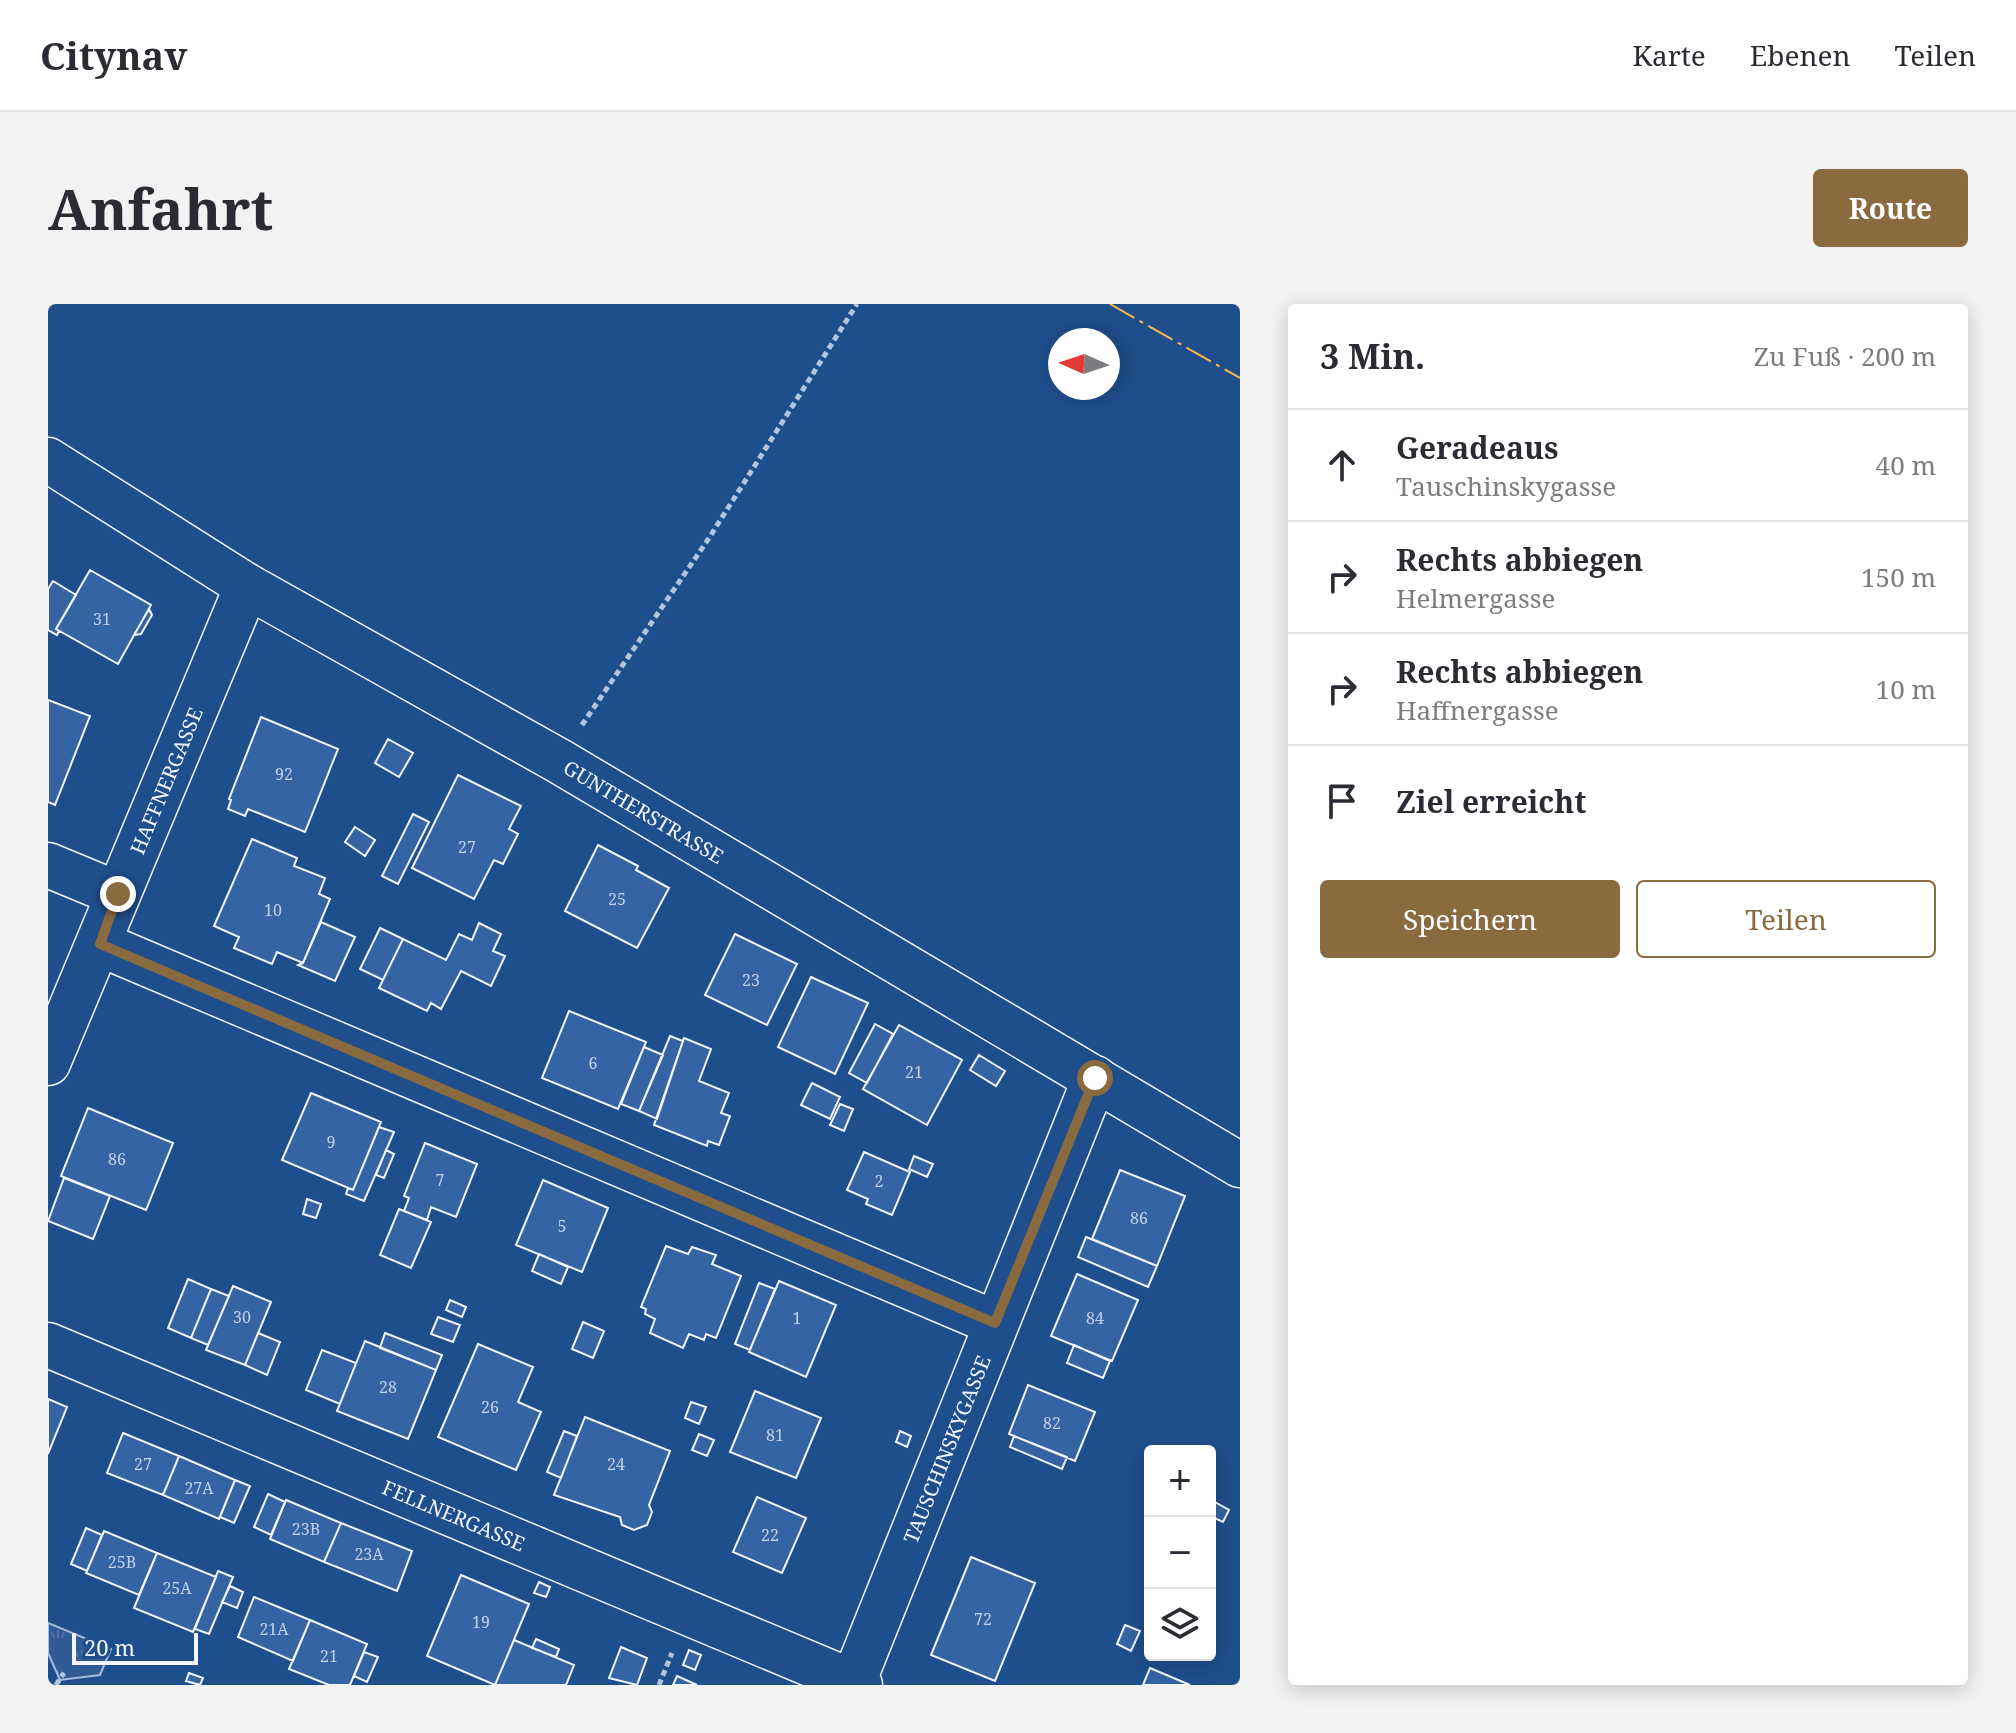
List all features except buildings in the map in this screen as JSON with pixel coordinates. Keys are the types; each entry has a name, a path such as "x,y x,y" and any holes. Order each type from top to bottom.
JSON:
{"street":[{"name":"GUNTHERSTRASSE","path":"48,460 247,586 559,761 1240,1165"},
{"name":"HAFFNERGASSE","path":"48,1063 247,586"},
{"path":"48,865 118,894"},
{"path":"100,944 995,1323"},
{"name":"TAUSCHINSKYGASSE","path":"855,1684 995,1323 1095,1078"},
{"name":"FELLNERGASSE","path":"48,1345 855,1684"}],"path":[{"path":"576,734 709,538 857,304"},
{"path":"56,1685 64,1673"}],"green space":[{"path":"48,1623 111,1649 100,1675 60,1680 48,1653"}],"power":[{"path":"1110,304 1240,378"}],"route":[{"path":"118,894 100,944 995,1323 1095,1078"}]}
